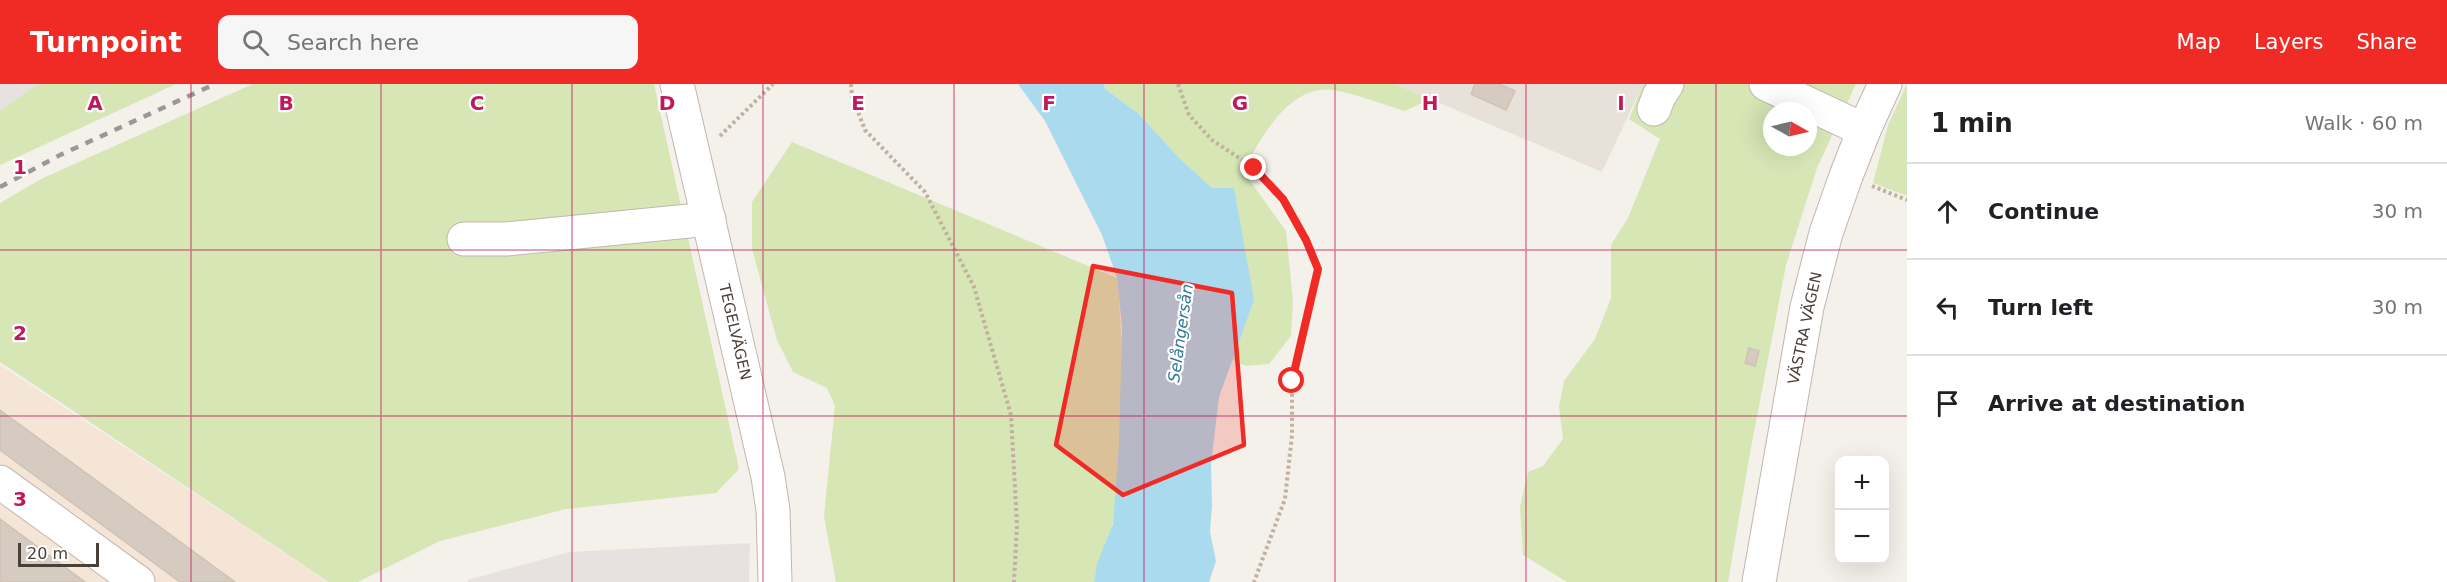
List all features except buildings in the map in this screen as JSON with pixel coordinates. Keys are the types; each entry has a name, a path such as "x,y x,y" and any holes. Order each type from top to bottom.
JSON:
{"street":[{"name":"TEGELVÄGEN","path":"677,84 768,477 773,510 775,582"},
{"path":"1766,84 1864,130"},
{"name":"VÄSTRA VÄGEN","path":"1759,582 1807,307 1826,233 1864,130 1885,84"},
{"path":"464,239 507,239 709,219"},
{"path":"0,482 138,582"}],"path":[{"path":"717,139 741,118 773,84"},
{"path":"851,84 852,96 866,130 925,192 974,287 1011,415 1017,525 1014,582"},
{"path":"1178,84 1189,115 1212,140 1254,168 1283,199 1306,240 1318,269 1292,381 1292,435 1285,499 1254,582"},
{"path":"1846,176 1907,200"}],"highlighted area":[{"path":"1093,266 1232,293 1244,445 1123,495 1056,445"}],"shaded area":[{"path":"0,84 39,84 0,112"},
{"path":"1395,84 1643,84 1602,172"},
{"path":"0,365 329,582 0,582"},
{"path":"750,543 749,582 468,582 468,580 569,552"}],"green space":[{"path":"38,84 176,84 0,165 0,111"},
{"path":"253,84 654,84 739,469 716,493 566,509 440,541 358,582 329,582 0,362 0,203 41,179"},
{"path":"1104,84 1395,84 1430,99 1405,111 1342,92 1317,90 1290,105 1267,130 1243,171 1286,231 1293,301 1291,336 1269,364 1246,366 1232,360 1240,338 1212,188 1178,157 1138,113 1105,89"},
{"path":"1643,84 1856,84 1817,168 1786,265 1728,582 1567,582 1523,555 1520,507 1528,472 1543,466 1563,439 1559,407 1564,381 1595,339 1611,298 1611,245 1628,218 1660,139 1629,119"},
{"path":"1907,84 1907,196 1873,183 1888,125"},
{"path":"792,142 1117,278 1122,368 1119,462 1112,529 1094,582 836,582 824,516 835,406 827,388 793,372 777,340 752,249 752,202"}],"water":[{"name":"Selångersån","path":"1018,84 1104,84 1105,89 1138,113 1178,157 1212,188 1234,188 1254,300 1219,397 1211,464 1210,532 1216,561 1209,582 1094,582 1097,564 1113,524 1119,444 1122,327 1117,278 1102,235 1045,121"}],"railway":[{"path":"0,187 60,155 215,84"}],"route":[{"path":"1254,168 1283,199 1306,240 1318,269 1292,381"}]}
